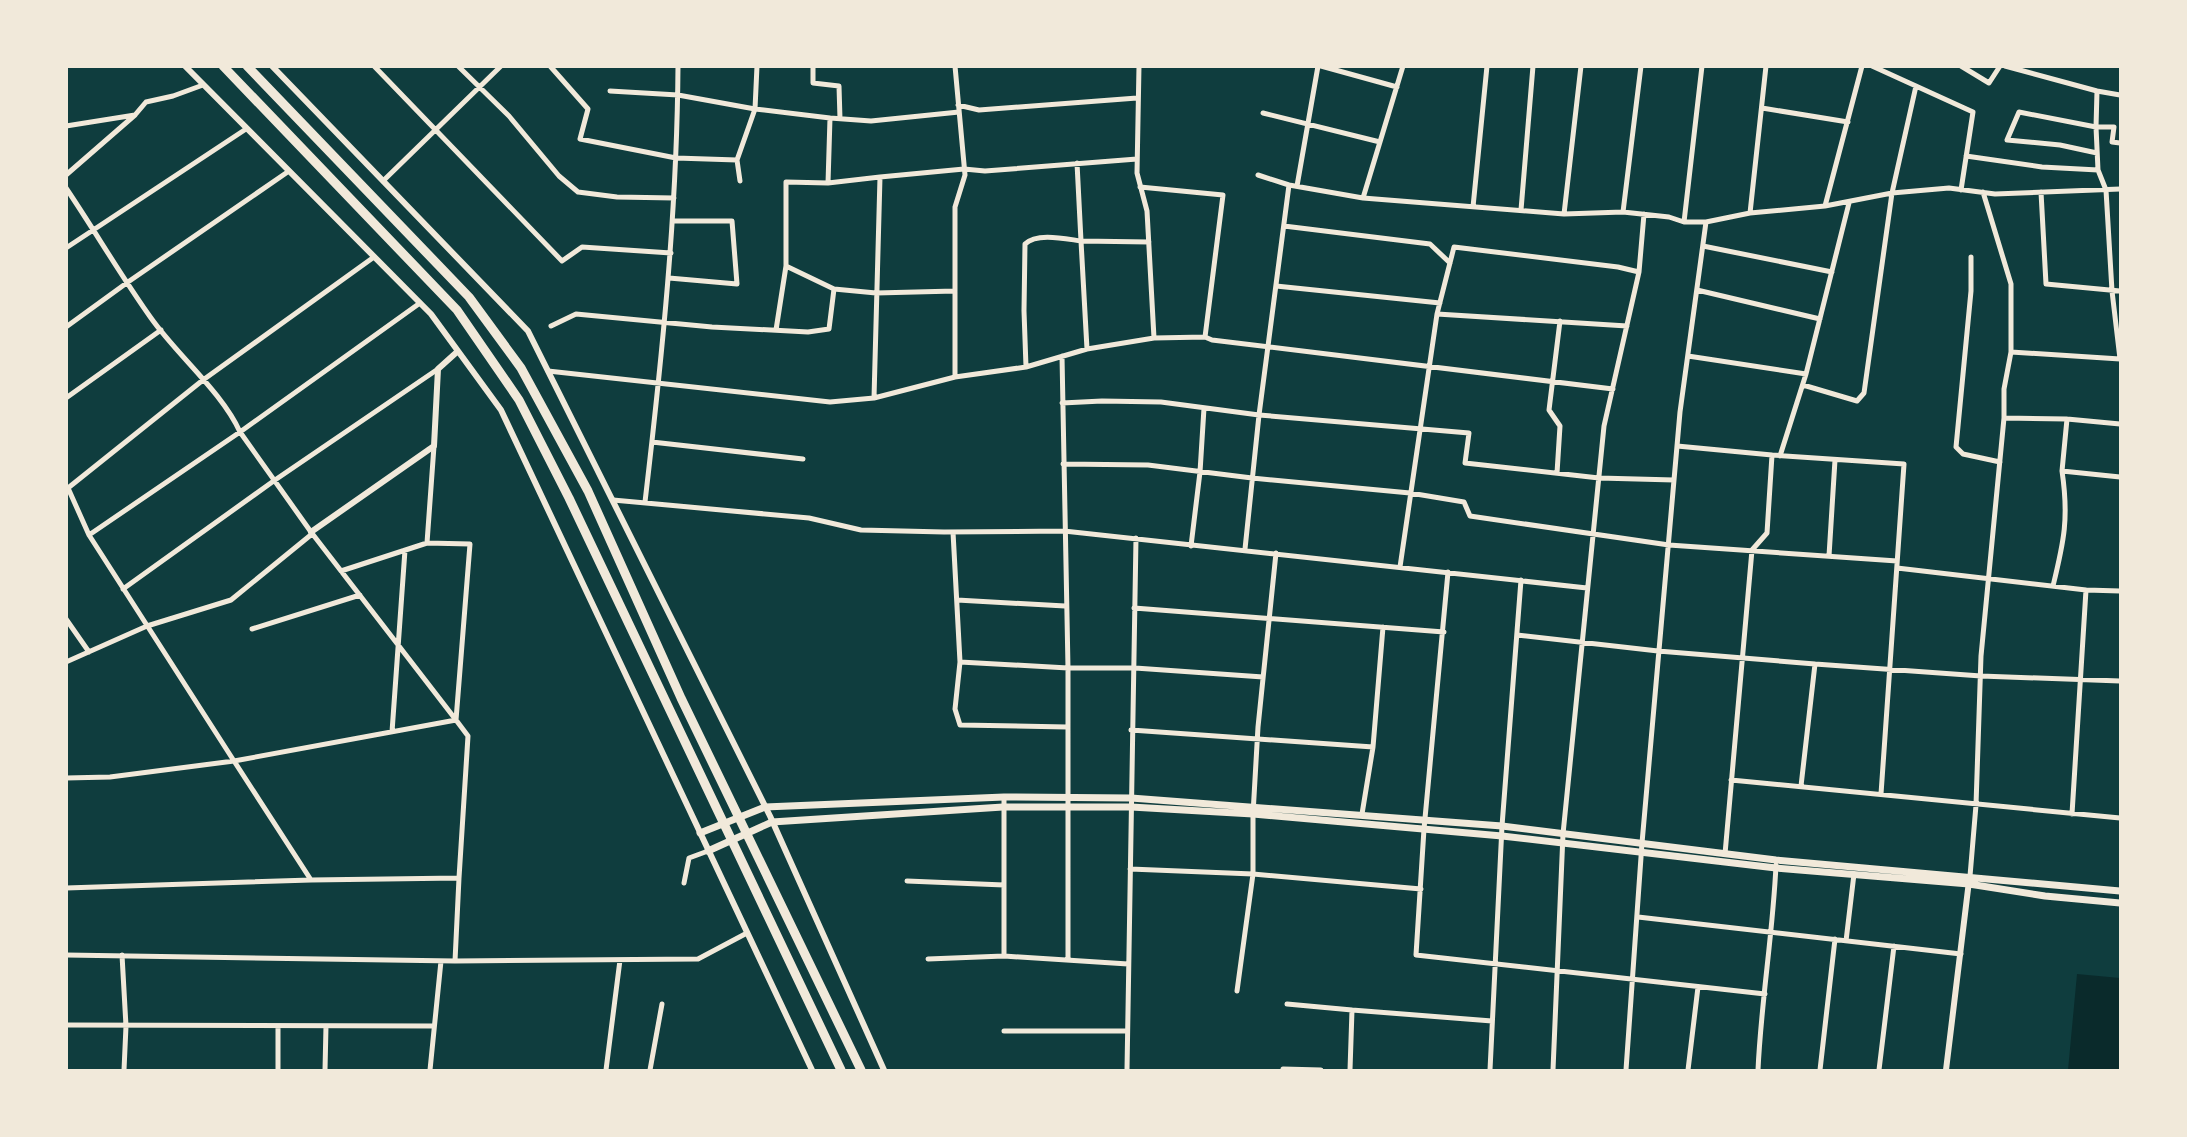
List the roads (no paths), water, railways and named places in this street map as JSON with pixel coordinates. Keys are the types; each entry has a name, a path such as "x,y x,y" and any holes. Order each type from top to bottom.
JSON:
{"highway":[{"path":"223,66 457,310 519,400 569,498 841,1070"},
{"path":"249,69 469,297 520,368 588,491 749,841 861,1070"}],"main road":[{"path":"700,833 765,807 1066,796 1131,803 1253,811 1362,814 1502,826 1725,854 1853,874 1969,880 2045,896 2120,903"},
{"path":"708,851 772,822 1003,807 1131,803"},
{"path":"1253,811 1642,853 2120,891"}],"street":[{"path":"185,66 431,314 501,410 811,1070"},
{"path":"272,66 528,331 765,807 884,1070"},
{"path":"374,66 562,261 582,247 671,253"},
{"path":"458,66 509,116 559,176 578,192 617,197 674,198"},
{"path":"383,181 501,66"},
{"path":"550,66 588,109 580,139 676,158 737,160"},
{"path":"645,502 666,321 676,158 678,66"},
{"path":"740,181 737,160 755,109 757,66"},
{"path":"813,66 813,83 839,86 840,119"},
{"path":"955,66 965,175 955,207 955,377"},
{"path":"1139,66 1137,173 1147,211 1154,338"},
{"path":"1297,186 1319,66 1397,87"},
{"path":"1363,198 1403,66"},
{"path":"1473,207 1487,66"},
{"path":"1521,210 1533,66"},
{"path":"1564,214 1581,66"},
{"path":"1623,212 1642,66"},
{"path":"1684,222 1702,66"},
{"path":"1750,213 1766,66"},
{"path":"1825,206 1863,66"},
{"path":"1872,66 1973,112 1961,190"},
{"path":"1961,66 1989,83 2002,66 2120,95"},
{"path":"239,83 249,69"},
{"path":"66,175 135,116 146,102 203,85"},
{"path":"1803,385 1857,401 1864,393 1892,193 1916,86"},
{"path":"610,91 677,95 755,109 871,121 959,108 979,110 1138,98"},
{"path":"2011,352 2120,359 2112,290 2106,190 2098,170 2095,127 2097,91"},
{"path":"1762,108 1848,122"},
{"path":"2097,153 2060,145 2007,140 2019,111 2095,127 2114,127 2112,142 2120,143"},
{"path":"1263,113 1380,142"},
{"path":"66,126 135,116"},
{"path":"828,183 830,118"},
{"path":"66,248 246,129"},
{"path":"1966,156 2042,167 2098,170"},
{"path":"776,330 786,266 786,182 828,183 964,169 985,171 1137,159"},
{"path":"1077,163 1087,349"},
{"path":"66,327 289,171"},
{"path":"1258,175 1297,186 1363,198 1564,214 1623,212 1669,217 1684,222 1706,222 1750,213 1849,203 1892,193 1949,188 1983,192 2120,189"},
{"path":"874,398 880,177"},
{"path":"1245,549 1259,415 1289,184"},
{"path":"1140,187 1223,195 1205,337"},
{"path":"66,188 161,330 235,419 240,432 311,533 468,736 455,961"},
{"path":"1946,1070 1976,805 1981,676 2004,418 2004,389 2011,352 2011,284 1983,192"},
{"path":"2041,192 2046,284 2120,291"},
{"path":"1780,456 1806,374 1849,203"},
{"path":"1553,1070 1563,834 1604,426 1639,272 1644,214"},
{"path":"669,278 737,284 732,221 673,221"},
{"path":"1626,1070 1658,651 1688,356 1706,222"},
{"path":"1284,226 1430,244 1450,263"},
{"path":"1026,367 1025,244 1028,240 1149,242"},
{"path":"1703,246 1832,272"},
{"path":"1400,567 1437,314 1454,247 1618,267 1639,272"},
{"path":"310,880 89,535 67,487 203,380 374,257"},
{"path":"1971,257 1956,447 1963,454 2000,462"},
{"path":"786,266 834,289 876,293 955,291"},
{"path":"1276,286 1440,303"},
{"path":"551,326 576,314 808,332 830,329 834,289"},
{"path":"1697,290 1820,319"},
{"path":"89,535 240,432 420,303"},
{"path":"1437,314 1627,326"},
{"path":"1557,473 1560,426 1549,410 1560,321"},
{"path":"66,398 161,330"},
{"path":"548,371 830,402 874,398 955,377 1026,367 1087,349 1154,338 1205,337 1612,389"},
{"path":"123,589 275,480 438,369 458,351"},
{"path":"1062,356 1068,668 1068,960"},
{"path":"1688,356 1806,374"},
{"path":"427,543 438,369"},
{"path":"1062,403 1160,402 1259,415 1469,433 1465,463 1599,478 1675,480"},
{"path":"1191,545 1204,408"},
{"path":"2004,418 2067,419 2120,424"},
{"path":"2053,586 2065,535 2067,503 2062,471 2067,419"},
{"path":"652,442 803,459"},
{"path":"66,662 147,626 231,600 311,533 433,446"},
{"path":"1678,446 1904,464 1881,794"},
{"path":"1725,854 1752,550 1767,533 1772,455"},
{"path":"1829,556 1835,460"},
{"path":"1063,464 1148,465 1410,494 1464,502 1470,516 1669,545 1897,561"},
{"path":"2062,471 2120,477"},
{"path":"613,500 809,518 861,530 1064,531 1587,588"},
{"path":"953,532 960,662 955,709 960,725 1067,727"},
{"path":"1127,1070 1136,538"},
{"path":"341,571 427,543 470,544 456,720"},
{"path":"392,732 405,550"},
{"path":"1237,991 1253,874 1253,811 1258,737 1276,553"},
{"path":"1897,568 2086,590 2120,591"},
{"path":"1448,572 1424,830 1416,955 1765,994"},
{"path":"1490,1070 1502,826 1521,580"},
{"path":"2072,814 2086,590"},
{"path":"252,629 360,596"},
{"path":"957,600 1065,606"},
{"path":"1134,608 1444,632"},
{"path":"66,619 89,652"},
{"path":"1362,814 1373,747 1383,627"},
{"path":"1517,635 1743,659 1981,676 2120,681"},
{"path":"960,662 1068,668 1135,668 1264,677"},
{"path":"1801,786 1815,663"},
{"path":"66,778 110,777 234,761 456,720"},
{"path":"1131,730 1373,747"},
{"path":"1731,780 2120,818"},
{"path":"1004,797 1004,956"},
{"path":"684,883 689,858 708,851"},
{"path":"1758,1070 1776,864"},
{"path":"1129,869 1253,874 1421,888"},
{"path":"1846,941 1853,874"},
{"path":"66,888 459,878"},
{"path":"906,881 1004,885"},
{"path":"1638,918 1961,954"},
{"path":"66,955 441,961 698,959 747,933"},
{"path":"1820,1070 1835,939"},
{"path":"1879,1070 1894,946"},
{"path":"122,956 126,1026 124,1070"},
{"path":"928,959 1004,956 1128,964"},
{"path":"606,1070 620,960"},
{"path":"430,1070 441,961"},
{"path":"1688,1070 1698,987"},
{"path":"650,1070 662,1004"},
{"path":"1287,1004 1492,1021"},
{"path":"1350,1070 1352,1010"},
{"path":"66,1025 434,1026"},
{"path":"278,1026 278,1070"},
{"path":"325,1070 326,1026"},
{"path":"1004,1031 1127,1031"},
{"path":"1283,1070 1321,1070"}],"water":[{"path":"2077,974 2120,978 2120,1070 2068,1070"}]}
